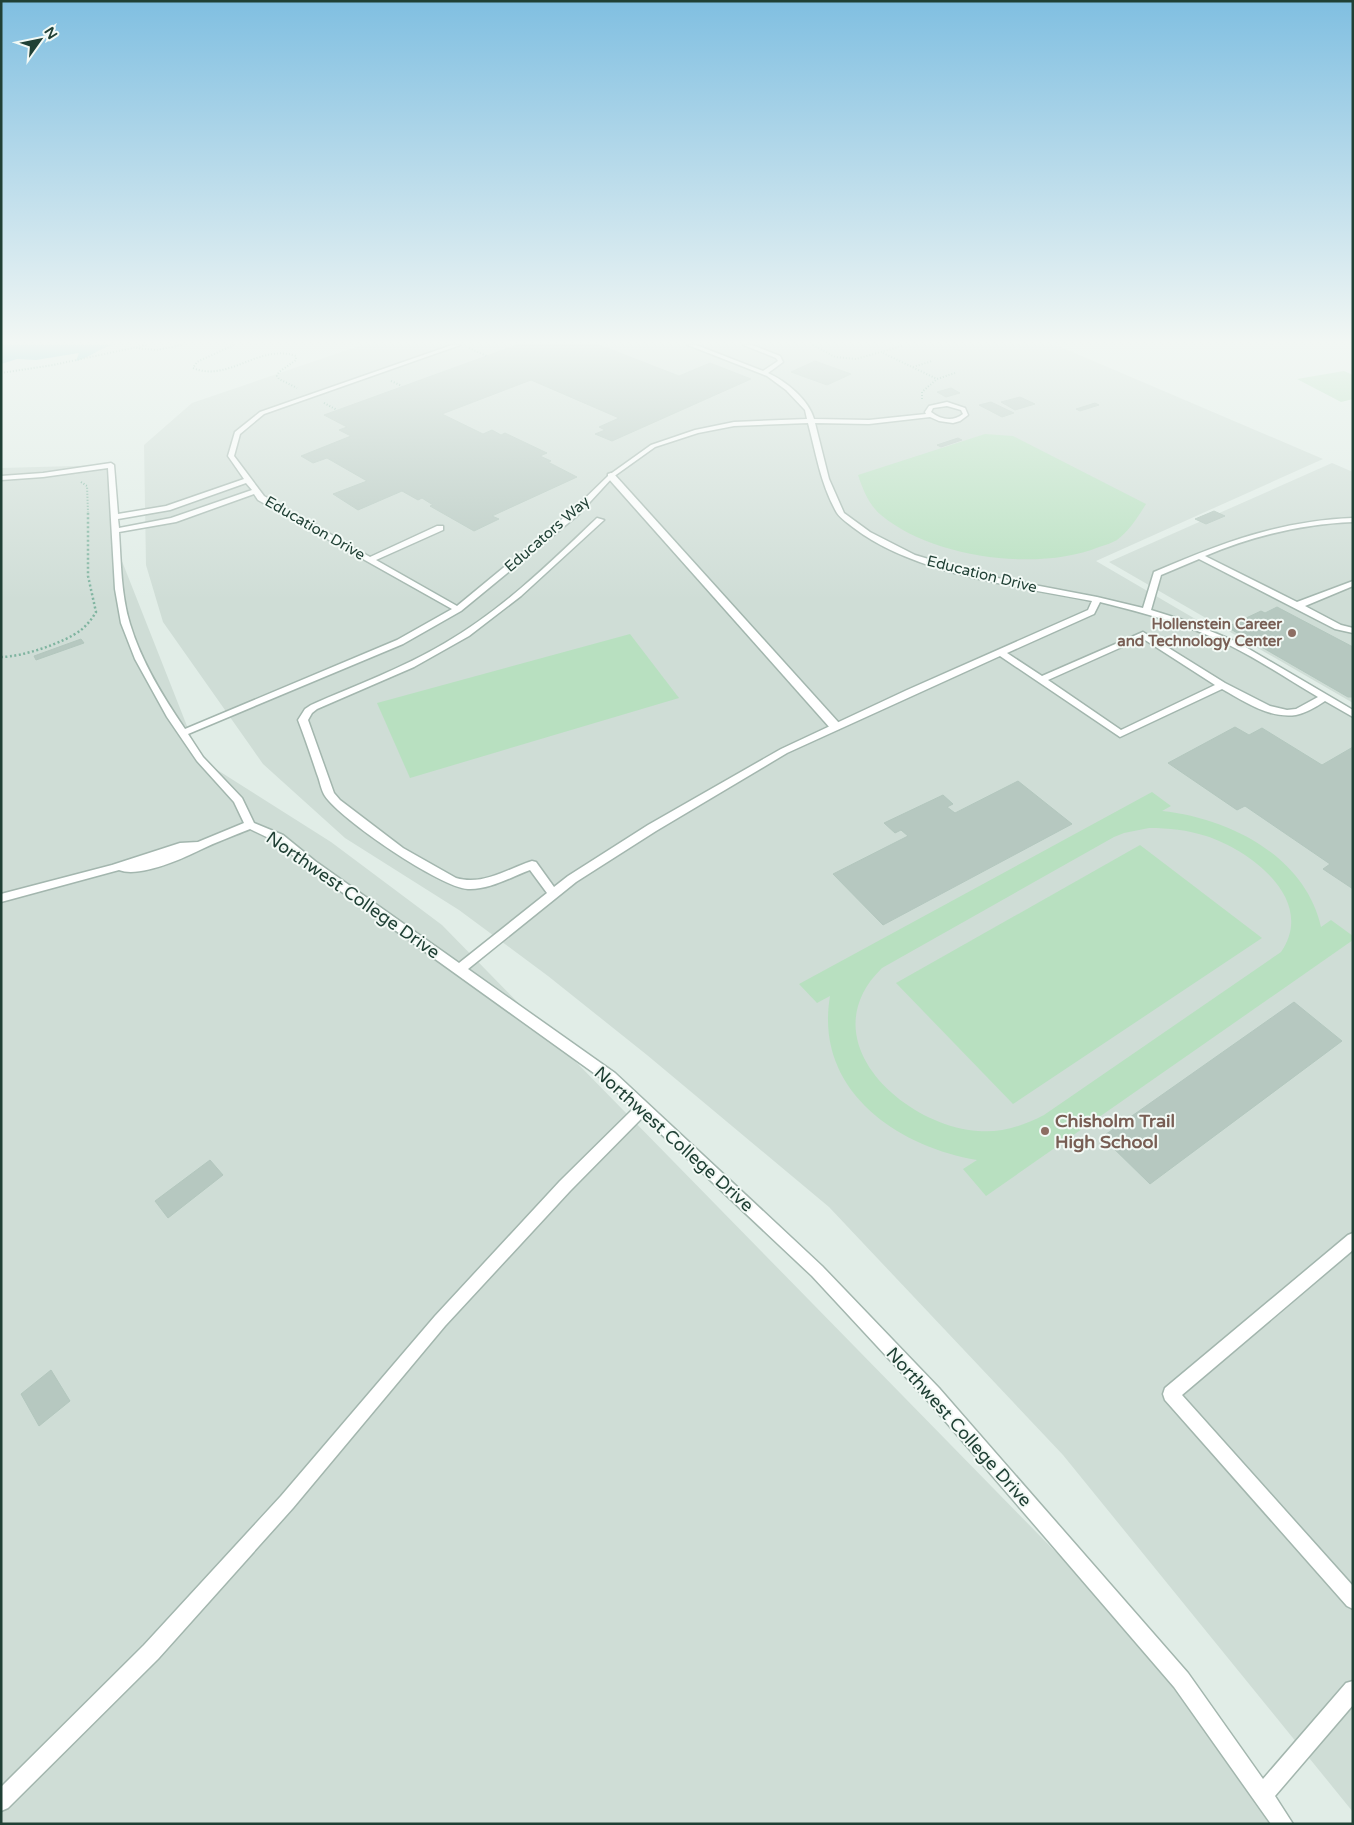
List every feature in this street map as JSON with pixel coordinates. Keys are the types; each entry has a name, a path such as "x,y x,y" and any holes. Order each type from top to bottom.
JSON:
{"street":[{"path":"611,476 835,726"}],"lane":[{"name":"Education Drive","path":"241,430 237,433 231,456 261,498 458,609"},
{"name":"Educators Way","path":"183,733 400,642 458,609 575,513 611,476 653,446 701,430"},
{"name":"Education Drive","path":"813,430 826,479 841,514 867,534 912,556 981,577 1146,611 1180,622 1234,644 1353,714"},
{"name":"Northwest College Drive","path":"1,478 43,475 111,465 119,589 125,623 139,659 183,733 200,759 238,800 250,825 279,838 311,864 610,1077 817,1271 933,1394 1181,1680 1284,1824"},
{"path":"114,517 167,508 247,480"},
{"path":"115,531 173,520 256,491"},
{"path":"553,894 532,865 482,882 464,885 441,876 411,858 352,816 332,798 303,720 308,711 314,707 394,673 465,634 536,580 600,520"},
{"path":"1146,611 1157,574 1240,538 1282,528 1325,521 1353,520"},
{"path":"370,560 440,528"},
{"path":"1199,556 1338,627 1353,631"},
{"path":"1296,604 1302,604 1353,583"},
{"path":"459,970 572,879 652,828 784,751 835,726 1090,612 1097,600"},
{"path":"1041,680 1143,635 1222,685 1258,703 1288,712 1298,712 1324,698"},
{"path":"1000,652 1120,734 1222,685"},
{"path":"1,898 114,868 180,847 199,846 250,825"},
{"path":"1,1801 151,1652 288,1502 440,1321 565,1186 643,1108"},
{"path":"1353,1240 1171,1394 1353,1600"},
{"path":"1262,1795 1353,1690"}],"path":[{"path":"1,657 9,657 70,637 91,622 96,612 88,576 88,491 87,486 78,481"}],"shaded area":[{"name":"Chisholm Trail High School","path":"161,430 1255,430 1323,459 1096,561 1353,711 1353,1812 1063,1455 829,1207 647,1055 548,976 459,910 345,838 263,764 163,622 146,565 144,445"},
{"name":"Hollenstein Career and Technology Center","path":"1332,463 1353,472 1353,703 1109,562"},
{"path":"111,465 116,546 200,759 331,842 442,925 1181,1680 1277,1824 1,1824 1,468"}],"green space":[{"path":"985,434 1013,436 1146,504 1129,528 1113,542 1074,555 1046,559 1017,559 956,551 928,542 903,530 881,515 867,497 858,475"},
{"path":"630,634 679,698 410,778 377,703"},
{"path":"1152,792 1171,806 1162,811 1213,822 1238,832 1261,845 1281,861 1299,880 1312,902 1321,927 1331,920 1353,936 1353,940 986,1196 963,1169 977,1160 946,1153 917,1142 890,1126 867,1108 848,1085 835,1059 828,1029 830,996 817,1003 799,984","holes":["1149,828 1178,830 1206,836 1223,843 1259,865 1274,880 1285,896 1291,914 1290,933 1281,952 1044,1115 1020,1125 1003,1130 987,1131 949,1125 921,1113 895,1096 874,1074 860,1049 856,1023 862,995 882,968 1114,837"]},
{"path":"1140,845 1262,938 1013,1104 896,983"}],"building":[{"path":"339,430 475,430 483,434 492,430 501,435 505,433 547,453 540,456 577,477 492,516 499,519 474,531 430,506 433,505 422,498 418,500 402,491 358,510 333,494 367,481 327,458 313,463 301,456 351,436"},
{"path":"605,430 636,430 612,441 595,434"},
{"path":"958,438 962,440 941,447 937,445"},
{"path":"1214,511 1225,516 1206,524 1195,519"},
{"path":"1277,607 1353,647 1353,697 1348,697 1227,627 1261,611 1265,613"},
{"path":"81,639 84,643 36,660 34,656"},
{"path":"1235,727 1249,735 1262,728 1322,765 1353,747 1353,889 1323,869 1330,864 1245,806 1237,810 1168,763"},
{"path":"1018,781 1072,824 883,925 833,874 908,836 901,830 895,833 884,823 943,795 953,804 947,807 955,813"},
{"path":"1294,1002 1342,1041 1150,1184 1102,1137"},
{"path":"210,1160 223,1175 168,1218 155,1201"},
{"path":"51,1370 70,1401 39,1426 21,1394"}],"place":[{"name":"Hollenstein Career and Technology Center","path":"1292,633"},
{"name":"Chisholm Trail High School","path":"1045,1131"}]}
